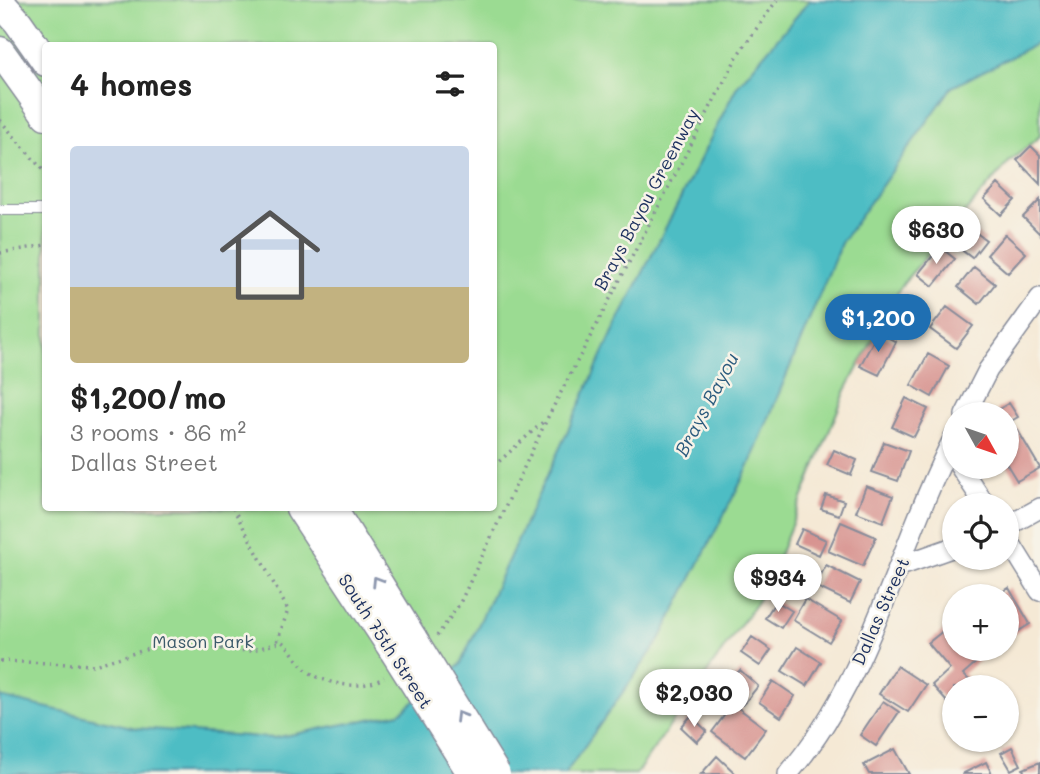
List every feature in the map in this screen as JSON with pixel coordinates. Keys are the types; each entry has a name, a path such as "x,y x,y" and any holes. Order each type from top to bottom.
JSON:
{"main road":[{"path":"0,2 42,56"},
{"path":"0,51 42,109"},
{"name":"South 75th Street","path":"302,511 496,774"},
{"name":"South 75th Street","path":"334,511 472,774"}],"street":[{"path":"972,402 988,370 1040,298"},
{"name":"Dallas Street","path":"788,774 801,759 849,680 942,472"},
{"path":"1019,520 1040,508"},
{"path":"900,566 942,551"},
{"path":"1019,557 1040,591"}],"lane":[{"path":"0,210 42,210"}],"path":[{"name":"Brays Bayou Greenway","path":"407,651 459,605 548,417 739,53 777,0"},
{"path":"0,120 42,169"},
{"path":"0,253 42,246"},
{"name":"Brays Bayou Greenway","path":"497,463 548,417"},
{"path":"235,511 288,610 277,642"},
{"path":"0,661 94,665 165,644 249,651 277,642 287,645 303,667 324,682 376,683 407,651"}],"green space":[{"name":"Mason Park","path":"0,0 1040,0 1040,136 1010,161 903,283 846,390 765,590 636,774 0,774"}],"water":[{"name":"Brays Bayou","path":"810,0 1040,0 1040,42 952,87 841,243 749,466 659,641 565,774 0,774 0,697 136,728 274,738 400,713 460,665 614,330 737,86"}],"building":[{"path":"1031,146 1040,155 1040,184 1017,160"},
{"path":"998,184 1015,200 1001,215 984,199"},
{"path":"1040,200 1040,234 1023,217"},
{"path":"964,224 986,240 972,258 950,241"},
{"path":"1005,234 1026,253 1008,273 987,255"},
{"path":"940,247 955,259 933,286 918,274"},
{"path":"974,267 995,284 979,304 958,287"},
{"path":"947,307 973,326 956,348 930,329"},
{"path":"878,332 896,342 879,375 860,366"},
{"path":"928,354 949,366 932,397 911,385"},
{"path":"906,398 928,409 914,437 892,427"},
{"path":"1019,432 1040,468 1017,481 1019,479"},
{"path":"884,442 909,451 898,481 872,472"},
{"path":"834,450 857,460 851,475 827,465"},
{"path":"866,486 893,496 883,522 856,512"},
{"path":"826,495 844,501 839,515 821,509"},
{"path":"841,522 876,537 863,566 828,551"},
{"path":"802,529 826,540 819,555 795,544"},
{"path":"826,565 860,582 850,603 815,586"},
{"path":"805,599 842,621 829,642 793,620"},
{"path":"776,601 792,611 781,628 765,618"},
{"path":"1019,605 1030,624 1019,631"},
{"path":"942,632 942,660 928,643"},
{"path":"752,637 771,650 760,666 741,653"},
{"path":"797,647 821,662 807,686 782,671"},
{"path":"943,661 978,661 964,675 943,675 950,669"},
{"path":"897,666 926,685 908,712 879,694"},
{"path":"740,670 758,686 743,705 724,689"},
{"path":"942,676 942,696 932,685"},
{"path":"773,681 795,696 781,717 759,702"},
{"path":"883,701 899,712 876,746 860,735"},
{"path":"733,704 766,729 745,757 712,732"},
{"path":"691,716 707,731 697,742 681,727"},
{"path":"895,749 909,774 869,774 864,765"},
{"path":"1014,752 1021,765 1011,770 1001,753"},
{"path":"717,756 736,774 701,774"},
{"path":"986,762 992,774 962,774"},
{"path":"1040,762 1040,774 1025,774 1023,769"}]}
